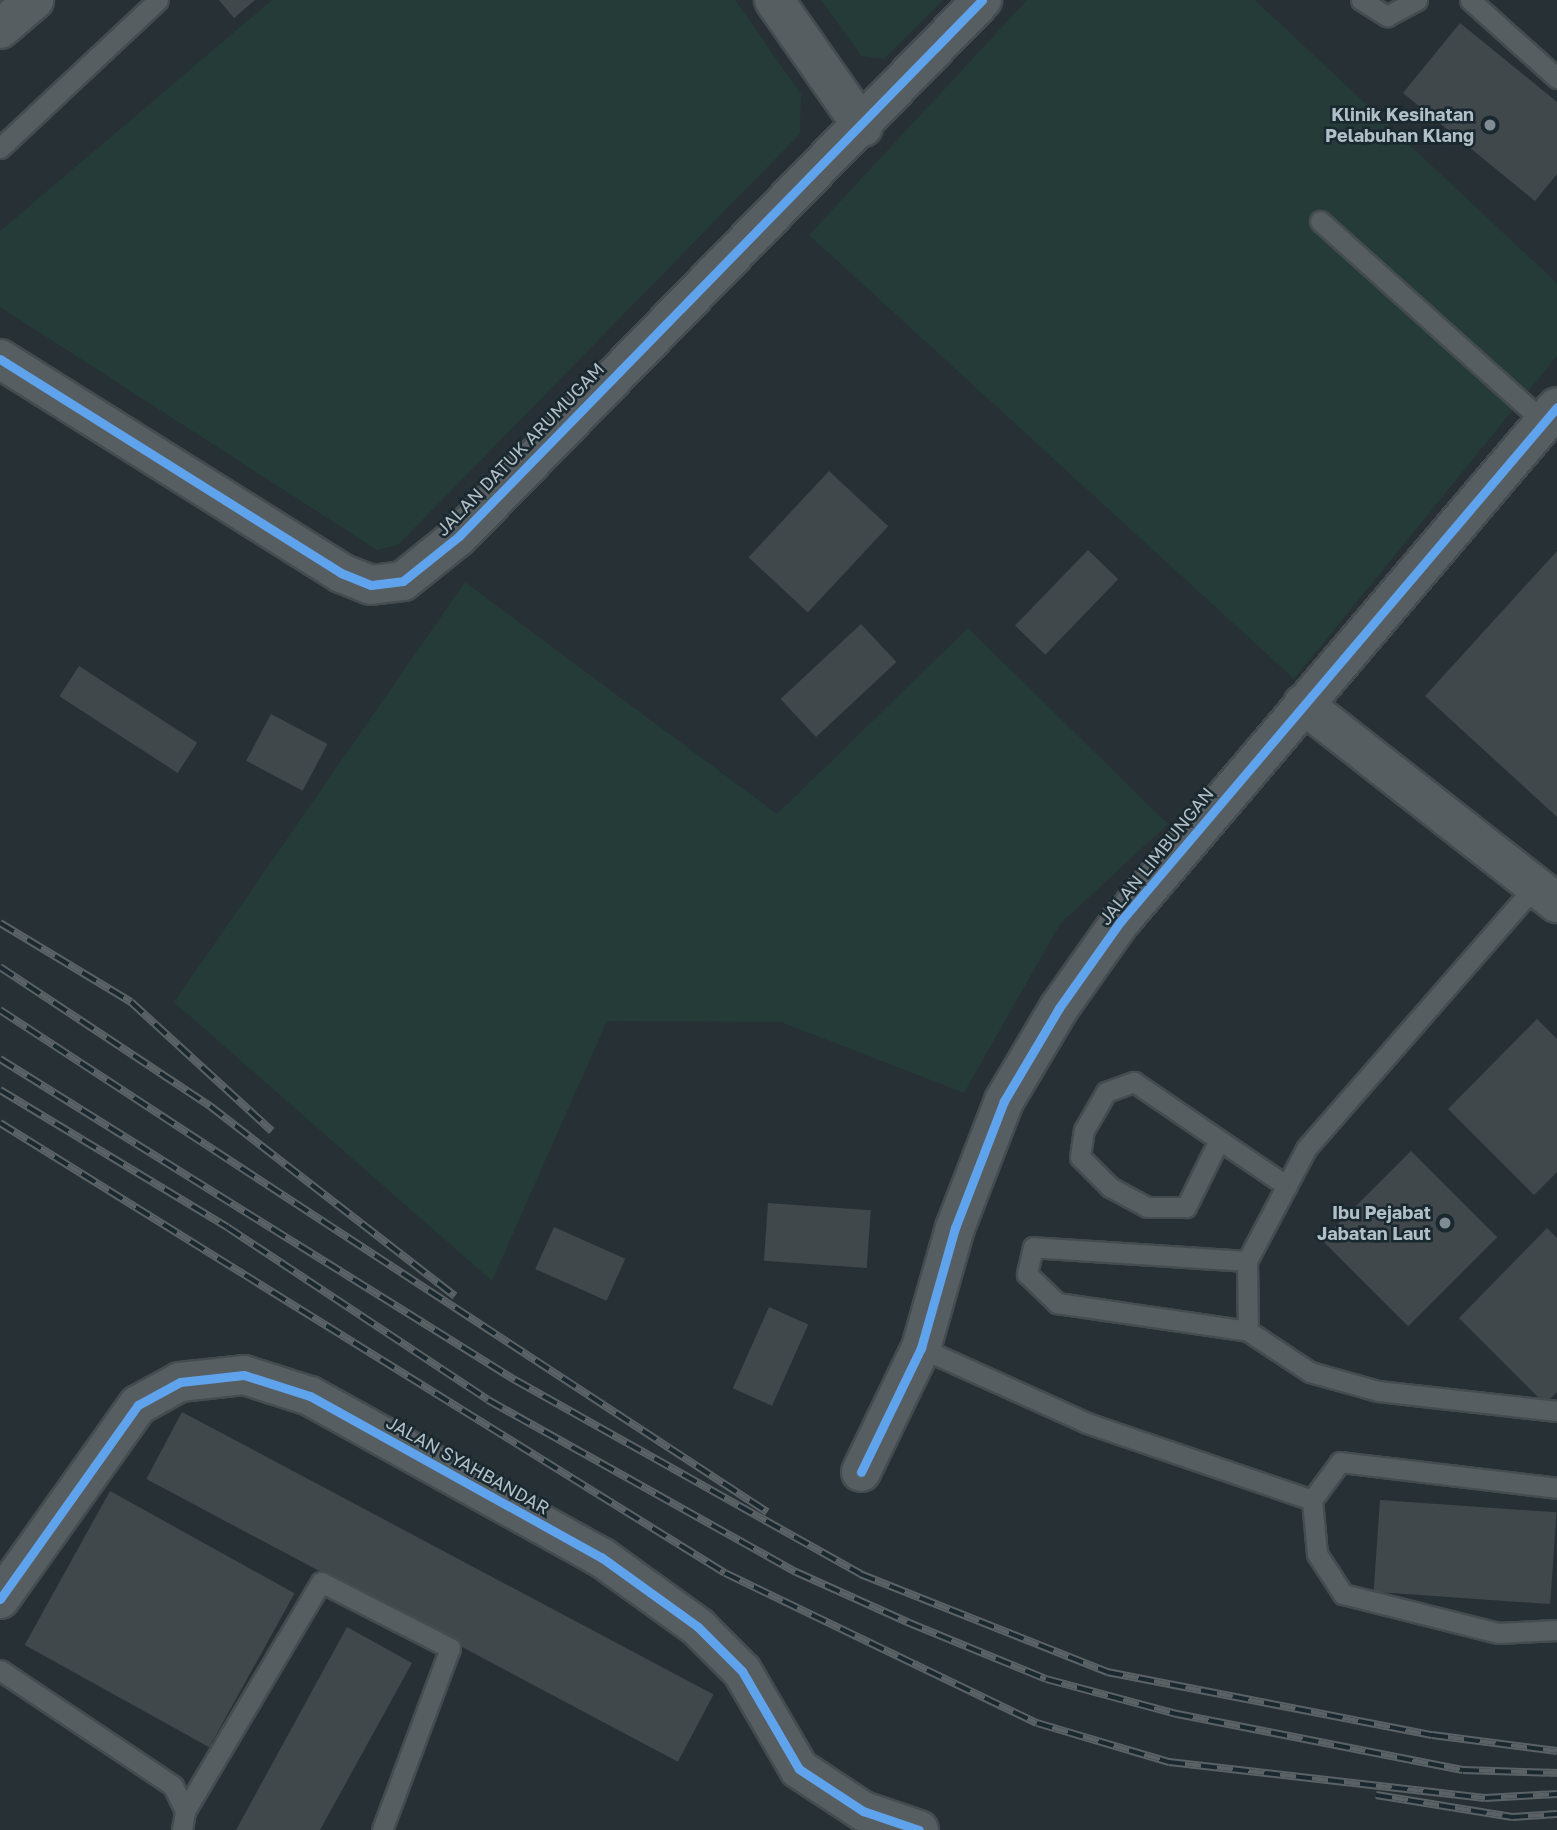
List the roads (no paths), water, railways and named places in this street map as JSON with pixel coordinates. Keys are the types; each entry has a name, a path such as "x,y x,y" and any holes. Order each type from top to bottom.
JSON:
{"street":[{"path":"0,29 34,0"},
{"path":"774,0 863,127"},
{"name":"JALAN DATUK ARUMUGAM","path":"0,359 341,573 371,585 403,581 459,537 863,127 982,0"},
{"name":"JALAN LIMBUNGAN","path":"861,1472 921,1348 956,1228 1010,1089 1120,922 1551,414"},
{"path":"1303,704 1547,894"},
{"name":"JALAN SYAHBANDAR","path":"0,1599 138,1405 180,1382 244,1374 310,1396 601,1557 698,1627 743,1671 799,1769 863,1811 919,1830"}],"lane":[{"path":"0,148 158,0"},
{"path":"1361,0 1387,16 1417,0"},
{"path":"1469,0 1557,78"},
{"path":"1320,221 1551,414"},
{"path":"1248,1331 1247,1261 1306,1149 1547,894"},
{"path":"1219,1140 1186,1207 1147,1207 1110,1187 1080,1157 1084,1130 1106,1091 1134,1082 1287,1186"},
{"path":"1247,1261 1033,1247 1027,1274 1057,1303 1248,1331 1310,1372 1378,1391 1557,1410"},
{"path":"921,1348 1087,1423 1312,1500"},
{"path":"1557,1488 1340,1462 1312,1500 1317,1554 1343,1594 1498,1633 1557,1630"},
{"path":"184,1821 321,1582 450,1648 382,1830"},
{"path":"0,1670 137,1758 173,1786 184,1821"}],"railway":[{"path":"0,923 131,1002 272,1131"},
{"path":"0,967 210,1106 455,1296"},
{"path":"0,1010 767,1512"},
{"path":"0,1059 515,1380 860,1574 1107,1672 1432,1735 1557,1751"},
{"path":"0,1090 227,1227 488,1400 796,1572 907,1622 1046,1679 1177,1714 1463,1770 1557,1773"},
{"path":"0,1123 725,1573 1037,1723 1169,1762 1485,1798 1557,1794"},
{"path":"1376,1795 1512,1817 1557,1814"}],"place":[{"name":"Klinik Kesihatan Pelabuhan Klang","path":"1490,125"},
{"name":"Ibu Pejabat Jabatan Laut","path":"1445,1223"}]}
